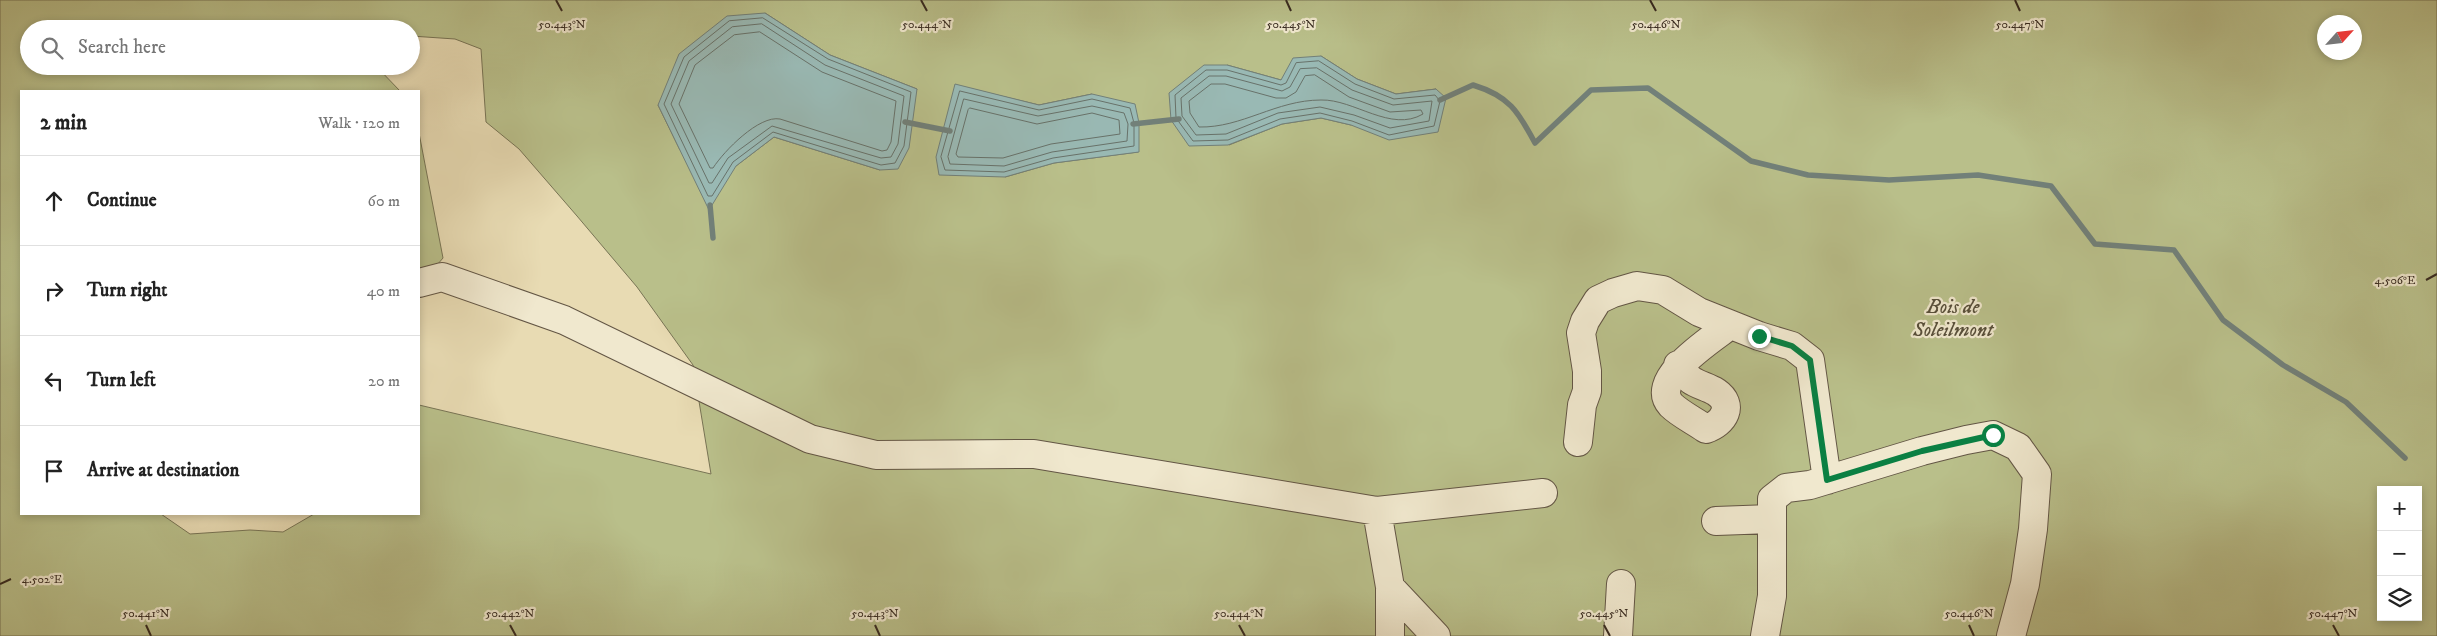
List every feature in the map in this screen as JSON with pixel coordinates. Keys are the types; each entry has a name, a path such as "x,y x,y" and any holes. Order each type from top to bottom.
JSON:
{"lane":[{"path":"420,283 442,277 564,320 810,439 876,455 1034,454 1377,512 1543,492"},
{"path":"1578,442 1582,405 1587,390 1587,371 1581,333 1584,321 1598,300 1613,293 1636,286 1663,290 1699,312 1730,325 1792,346 1810,360 1827,480"},
{"path":"1678,365 1730,325"},
{"path":"1765,636 1772,596 1772,499 1786,488 1827,480 1922,451 1993,435 2018,447 2037,474 2033,529 2025,584 2011,636"},
{"path":"1377,512 1390,587 1390,636"},
{"path":"1716,521 1771,520"},
{"path":"1618,636 1621,584"},
{"path":"1390,587 1436,636"}],"green space":[{"name":"Bois de Soleilmont","path":"0,0 2437,0 2437,636 0,636","holes":["765,13 830,55 917,89 880,170 774,137 736,166 680,150 658,105","1321,56 1357,79 1396,94 1436,89 1351,125 1321,118 1282,124 1229,145 1227,65 1281,80","955,85 1039,105 1092,94 1138,152 1054,163 1005,177"]},
{"path":"420,138 443,258 420,285"}],"water":[{"path":"765,13 830,55 917,89 909,148 898,169 880,170 774,137 736,166 709,210 658,105 679,54 727,16"},
{"path":"1321,56 1357,79 1396,94 1436,89 1446,98 1438,132 1389,140 1351,125 1321,118 1282,124 1228,145 1189,146 1171,120 1169,93 1204,65 1227,65 1281,80 1293,58"},
{"path":"955,84 1039,105 1092,94 1135,104 1139,123 1139,152 1054,163 1005,177 939,175 936,157"}],"waterway":[{"path":"1440,100 1473,85 1485,89 1511,106 1535,143 1591,90 1648,88 1751,161 1808,175 1889,180 1978,175 2051,186 2095,244 2174,250 2223,320 2283,365 2346,402 2405,458"},
{"path":"1133,124 1179,119"},
{"path":"905,122 950,131"},
{"path":"710,205 713,238"}],"route":[{"path":"1759,336 1792,346 1810,360 1827,480 1922,451 1993,435"}]}
